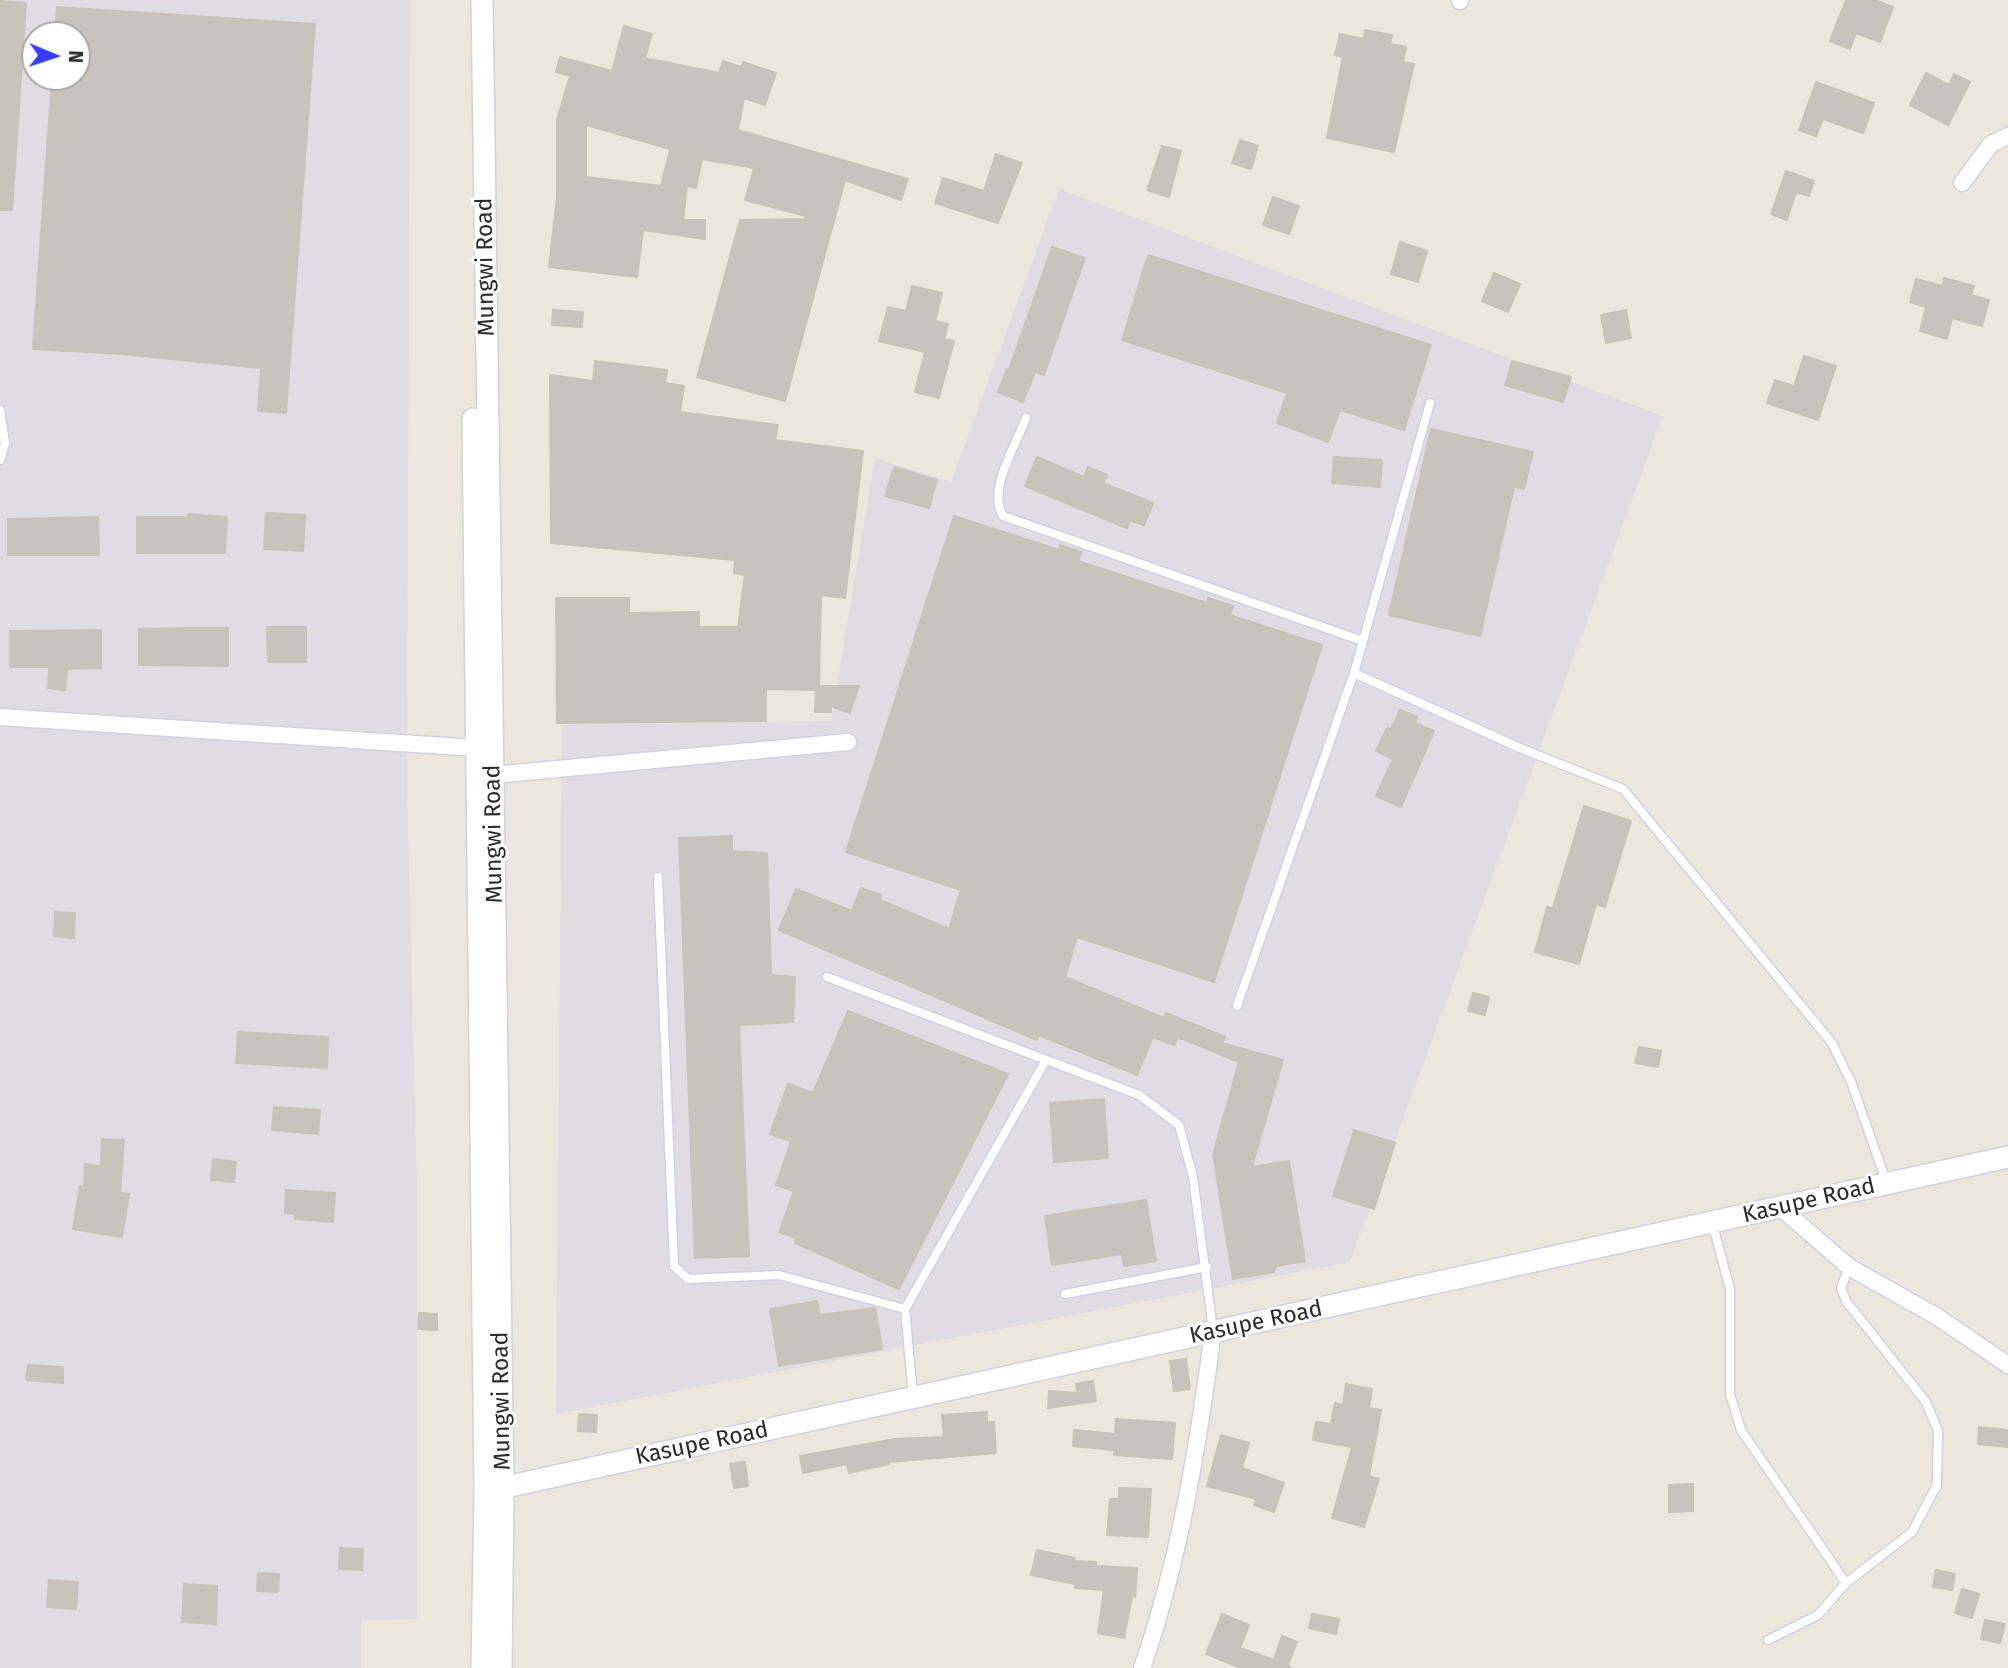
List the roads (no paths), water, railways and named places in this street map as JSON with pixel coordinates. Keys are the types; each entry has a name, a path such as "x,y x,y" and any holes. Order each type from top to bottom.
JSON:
{"main road":[{"name":"Mungwi Road","path":"469,0 477,748 494,1489 501,1668"},
{"name":"Mungwi Road","path":"482,0 493,775 494,1489 482,1668"},
{"name":"Kasupe Road","path":"494,1489 2008,1157"}],"street":[{"path":"1962,183 1991,144 2008,136"},
{"path":"0,717 477,748"},
{"path":"493,775 848,742"},
{"path":"1780,1207 1849,1267 1936,1316 2008,1364"},
{"path":"1142,1668 1169,1583 1201,1422 1213,1332"}],"lane":[{"path":"1237,1006 1354,673 1430,403"},
{"path":"0,410 5,443 0,460"},
{"path":"1027,418 998,489 997,506 1003,516 1363,641"},
{"path":"1354,673 1520,748 1623,789 1832,1043 1852,1084 1887,1183"},
{"path":"659,877 674,1266 688,1279 779,1275 905,1309"},
{"path":"827,978 1139,1095 1179,1125 1193,1177 1207,1266 1213,1332"},
{"path":"913,1398 905,1309 1046,1060"},
{"path":"1712,1222 1730,1289 1730,1394 1741,1430 1846,1583"},
{"path":"1065,1294 1207,1266"},
{"path":"1768,1640 1818,1615 1846,1583 1912,1532 1937,1485 1938,1431 1926,1402 1846,1301 1841,1288 1849,1267"}]}
